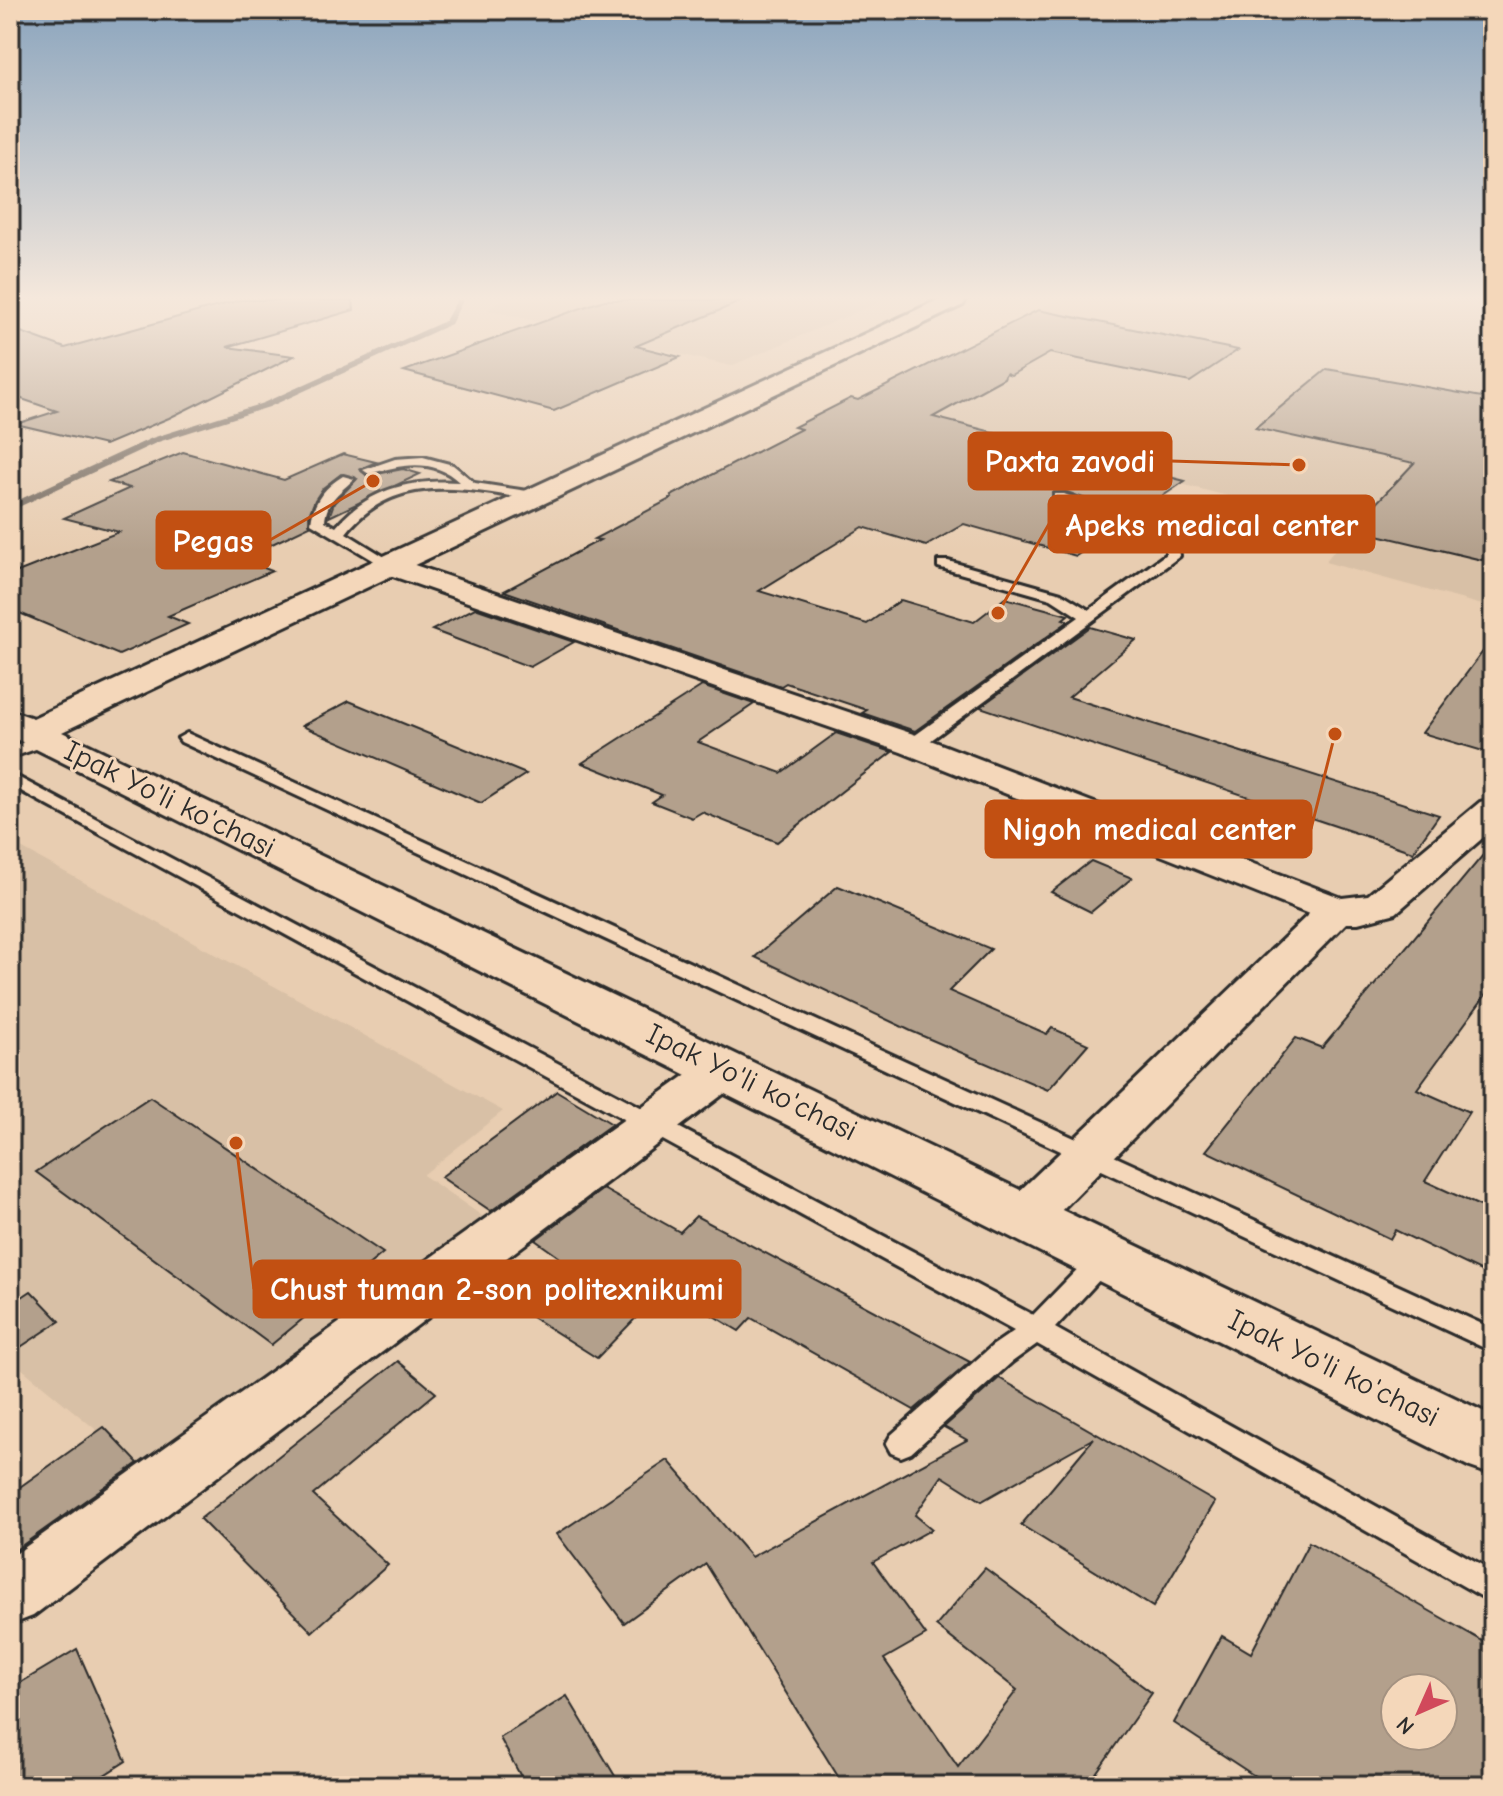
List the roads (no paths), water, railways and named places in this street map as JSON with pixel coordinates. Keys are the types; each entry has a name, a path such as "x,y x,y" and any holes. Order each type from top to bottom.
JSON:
{"main road":[{"path":"25,736 775,384"},
{"name":"Ipak Yo'li ko'chasi","path":"25,736 726,1069 1493,1447"}],"street":[{"path":"388,565 913,745 1336,910 1358,911 1382,904 1493,810"},
{"path":"1025,1216 1336,910"},
{"path":"10,1595 726,1069"}],"lane":[{"path":"369,470 388,463 427,460 448,469 470,486"},
{"path":"348,479 330,489 318,510 318,523 388,565"},
{"path":"338,534 348,518 389,492 418,484 470,486 534,496"},
{"path":"913,745 1173,556 1173,541 1059,497"},
{"path":"943,564 1056,596 1089,617"},
{"path":"187,738 1493,1341"},
{"path":"10,778 1036,1330 1493,1588"},
{"path":"901,1444 1002,1354 1036,1330 1106,1256"}],"waterway":[{"path":"10,508 155,440 266,405 312,384"}],"place":[{"name":"Paxta zavodi","path":"1299,465"},
{"name":"Pegas","path":"373,481"},
{"name":"Apeks medical center","path":"998,613"},
{"name":"Nigoh medical center","path":"1335,734"},
{"name":"Chust tuman 2-son politexnikumi","path":"236,1143"}]}
